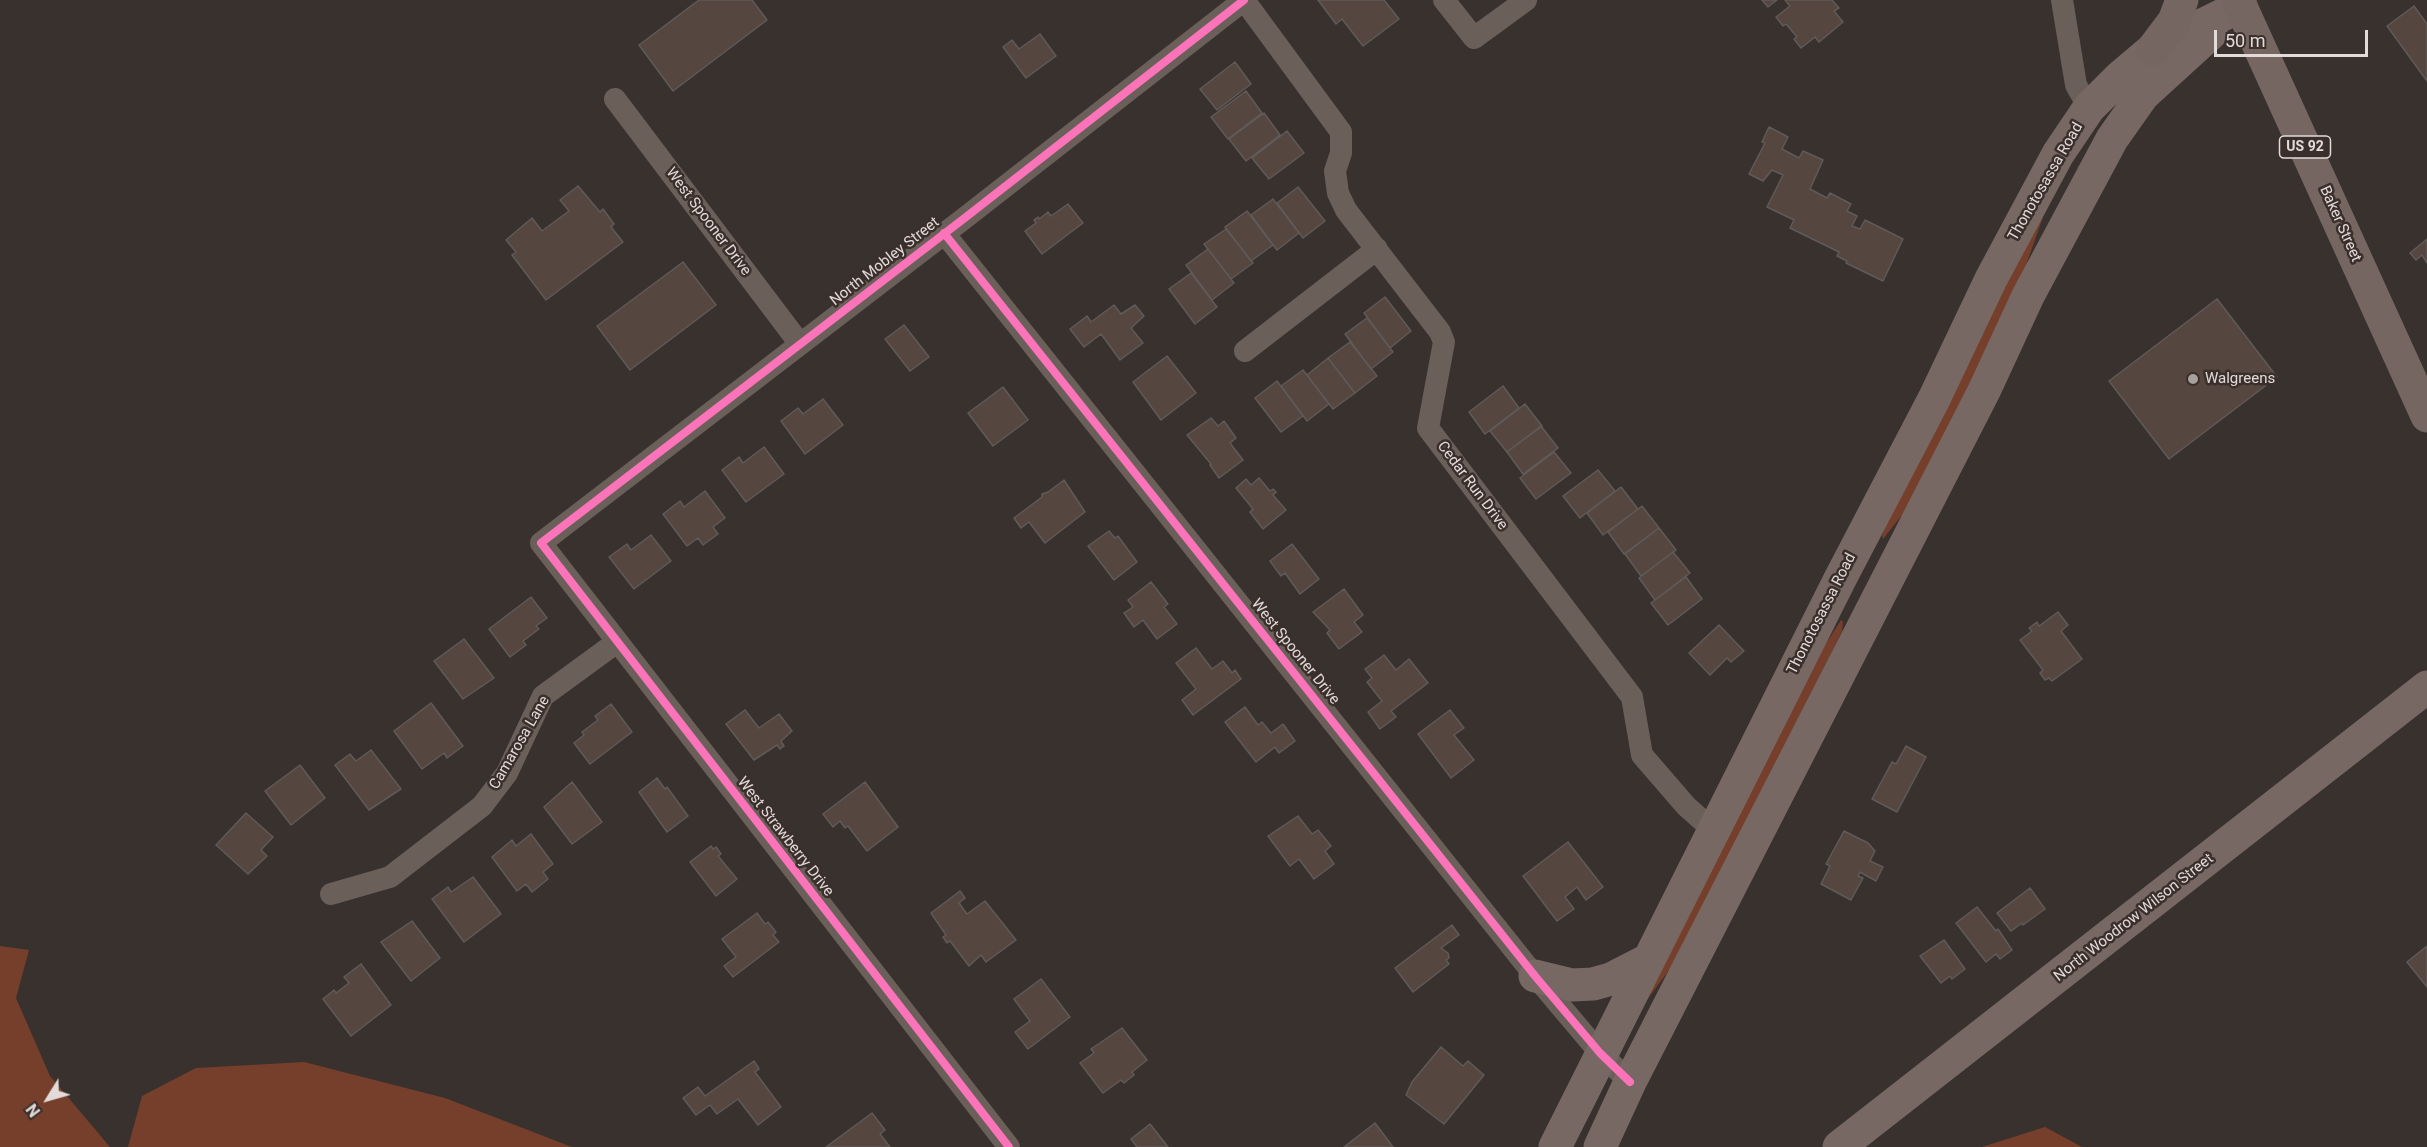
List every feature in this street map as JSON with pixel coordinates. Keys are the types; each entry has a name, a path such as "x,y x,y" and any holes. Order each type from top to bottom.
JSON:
{"main road":[{"path":"2153,50 2174,21 2182,0"},
{"name":"Thonotosassa Road","path":"1555,1147 1834,589 1934,399 1991,279 2058,154 2089,108 2121,76 2153,50 2242,2"},
{"path":"1600,1147 1630,1082 1984,391 2028,296 2112,139 2143,94 2242,2"},
{"name":"Baker Street","path":"2242,2 2427,416"},
{"path":"2084,191 2092,126 2089,108 2102,107 2143,94"},
{"name":"North Woodrow Wilson Street","path":"1839,1147 2427,687"},
{"path":"1535,976 1572,985 1593,984 1611,979 1648,960"}],"street":[{"name":"North Mobley Street","path":"541,543 1244,0"},
{"name":"Cedar Run Drive","path":"1244,0 1341,132 1341,153 1335,171 1338,193 1346,210 1436,324 1444,342 1428,428 1632,697 1642,754 1686,806 1713,830"},
{"path":"1444,0 1474,38 1526,0"},
{"path":"2062,0 2076,85 2089,108"},
{"name":"West Spooner Drive","path":"615,99 800,344"},
{"name":"West Spooner Drive","path":"944,233 1535,976 1600,1053 1630,1082"},
{"path":"1245,351 1377,249"},
{"name":"West Strawberry Drive","path":"541,543 1009,1147"},
{"name":"Camarosa Lane","path":"331,894 390,877 482,806 507,773 543,696 616,642"}],"shaded area":[{"path":"2048,203 2019,285 1910,505 1883,539 1894,497"},
{"path":"1841,620 1843,622 1842,631 1831,654 1673,965 1646,1001 1804,678"},
{"path":"0,946 29,950 16,998 50,1076 110,1147 0,1147"},
{"path":"304,1062 445,1098 572,1147 128,1147 142,1096 196,1068"},
{"path":"2045,1127 2082,1147 1982,1147"}],"building":[{"path":"699,0 752,0 767,20 673,91 639,45"},
{"path":"1318,0 1384,0 1399,19 1363,46 1342,19 1336,24"},
{"path":"1762,0 1777,0 1768,7"},
{"path":"1785,0 1832,0 1839,8 1834,11 1843,22 1819,42 1815,37 1801,48 1794,39 1797,37 1786,24 1783,26 1776,17 1790,6"},
{"path":"2414,6 2427,24 2427,81 2387,26"},
{"path":"1040,34 1056,56 1026,78 1003,47 1012,40 1019,49"},
{"path":"1235,62 1251,84 1217,110 1200,89"},
{"path":"1246,91 1262,113 1228,139 1211,117"},
{"path":"1264,113 1280,135 1246,161 1229,139"},
{"path":"1769,127 1788,137 1782,149 1799,158 1803,151 1823,160 1810,189 1827,198 1830,193 1851,204 1847,211 1857,216 1852,226 1860,229 1865,220 1903,239 1883,281 1846,263 1847,261 1837,256 1839,252 1790,228 1794,220 1767,207 1783,175 1772,170 1763,181 1749,174 1765,143 1762,142"},
{"path":"1287,131 1304,153 1269,179 1252,158"},
{"path":"578,186 600,212 603,209 614,224 611,227 623,242 546,300 512,255 516,252 506,240 532,218 542,231 569,211 560,200"},
{"path":"1298,187 1325,221 1303,238 1277,203"},
{"path":"1273,199 1299,233 1277,250 1251,215"},
{"path":"1068,204 1083,223 1042,254 1025,231 1036,223 1034,220 1038,217 1039,219 1048,212 1051,216"},
{"path":"1247,211 1273,245 1251,261 1225,227"},
{"path":"1226,229 1253,263 1231,279 1204,244"},
{"path":"2427,239 2427,263 2422,255 2416,260 2410,253"},
{"path":"1208,249 1234,283 1212,300 1186,265"},
{"path":"683,262 716,305 630,370 597,326"},
{"path":"1191,273 1217,307 1195,324 1169,289"},
{"path":"1385,297 1411,331 1390,348 1364,313"},
{"name":"Walgreens","path":"2217,299 2277,377 2169,459 2109,381"},
{"path":"1114,305 1121,314 1135,305 1144,316 1131,328 1143,343 1120,360 1101,334 1084,347 1070,329 1087,316 1091,322"},
{"path":"1367,318 1393,352 1371,369 1345,334"},
{"path":"904,325 929,357 910,371 885,339"},
{"path":"1350,342 1377,376 1355,393 1328,358"},
{"path":"1167,356 1196,393 1161,420 1133,382"},
{"path":"1328,358 1355,393 1333,409 1307,375"},
{"path":"1303,370 1329,404 1307,421 1281,386"},
{"path":"1277,381 1303,416 1281,432 1255,398"},
{"path":"1503,386 1519,408 1485,434 1469,412"},
{"path":"1003,387 1028,420 993,446 968,413"},
{"path":"823,399 843,425 805,454 781,421 798,408 803,414"},
{"path":"1525,404 1542,426 1507,452 1490,431"},
{"path":"1211,418 1218,426 1224,421 1236,438 1230,443 1243,460 1219,478 1211,464 1187,435"},
{"path":"1541,426 1558,448 1523,474 1507,452"},
{"path":"764,447 784,474 746,502 722,470 739,457 743,463"},
{"path":"1554,452 1571,473 1536,499 1520,478"},
{"path":"1598,470 1615,491 1580,518 1563,496"},
{"path":"1259,478 1270,491 1273,489 1276,492 1273,495 1286,510 1263,529 1250,512 1253,509 1236,488 1246,479 1251,485"},
{"path":"1064,480 1085,512 1045,543 1029,522 1021,528 1014,518 1042,497 1042,494"},
{"path":"1621,487 1638,509 1603,535 1587,513"},
{"path":"705,491 725,518 713,527 718,534 703,545 698,538 687,546 663,514 680,501 684,507"},
{"path":"1642,506 1659,528 1624,554 1608,532"},
{"path":"1659,528 1676,550 1641,576 1625,554"},
{"path":"1109,531 1115,538 1118,536 1137,562 1114,580 1088,546"},
{"path":"651,535 671,561 634,589 609,557 627,544 631,550"},
{"path":"1292,544 1319,579 1300,594 1285,573 1281,576 1270,561"},
{"path":"1673,552 1690,573 1655,600 1639,578"},
{"path":"1686,577 1702,599 1668,625 1651,603"},
{"path":"1151,582 1168,604 1164,607 1177,624 1157,639 1143,620 1134,627 1124,613 1133,607 1128,600"},
{"path":"1344,589 1363,615 1354,622 1362,632 1339,649 1327,633 1330,630 1313,612"},
{"path":"531,597 547,618 536,626 539,629 523,641 526,645 510,657 489,629"},
{"path":"2058,612 2068,625 2061,631 2082,659 2052,681 2049,678 2045,680 2040,673 2043,670 2020,640 2032,631 2029,628 2037,622 2039,626"},
{"path":"1719,625 1744,651 1731,662 1727,658 1710,675 1689,653"},
{"path":"464,639 494,678 463,699 434,661"},
{"path":"1196,648 1212,669 1223,661 1232,673 1235,670 1241,679 1193,715 1182,700 1196,689 1176,663"},
{"path":"1384,655 1396,670 1409,659 1428,683 1391,711 1396,717 1380,729 1368,712 1382,701 1367,682 1372,678 1365,669"},
{"path":"431,703 463,746 447,758 444,753 422,769 394,731"},
{"path":"611,704 632,732 590,764 574,743 584,735 582,732 598,720 595,716"},
{"path":"1245,707 1258,725 1262,722 1271,733 1283,724 1295,741 1279,753 1275,747 1256,762 1225,722"},
{"path":"745,710 759,728 779,714 792,731 781,741 784,746 780,749 777,745 754,760 726,724"},
{"path":"1450,710 1464,728 1454,735 1474,760 1451,778 1418,734"},
{"path":"1906,746 1926,757 1897,812 1872,799 1892,762 1896,764"},
{"path":"371,750 401,789 369,810 335,765 350,754 356,761"},
{"path":"300,765 325,798 291,825 265,791"},
{"path":"657,778 665,789 667,787 688,816 667,832 639,792"},
{"path":"572,782 602,822 572,844 544,807"},
{"path":"865,782 898,827 867,851 848,826 845,828 840,821 833,827 823,814"},
{"path":"246,813 273,837 261,850 267,856 248,874 216,845"},
{"path":"1298,816 1312,834 1318,830 1331,846 1325,851 1334,864 1314,879 1299,859 1290,866 1268,836"},
{"path":"1844,831 1868,843 1875,851 1870,861 1883,867 1876,881 1860,872 1858,876 1863,878 1851,900 1821,884 1830,866 1826,864"},
{"path":"531,834 553,864 543,872 548,879 532,892 526,884 517,891 492,857 512,840 516,846"},
{"path":"1568,842 1603,887 1586,900 1577,887 1565,897 1574,909 1557,921 1523,876"},
{"path":"711,846 713,849 716,847 721,854 718,856 737,879 716,896 690,862"},
{"path":"473,877 501,914 464,942 432,899 448,887 451,892"},
{"path":"2030,888 2045,909 2011,931 1997,913"},
{"path":"960,891 965,898 959,903 967,914 985,901 1016,940 986,962 981,955 969,966 950,941 947,943 943,937 946,935 931,913"},
{"path":"1977,907 1996,931 1998,929 2012,950 2000,959 1996,954 1986,962 1956,923"},
{"path":"757,913 765,924 768,922 776,932 773,935 779,942 733,977 724,966 736,957 722,939"},
{"path":"412,921 440,958 411,981 381,942"},
{"path":"1452,925 1459,935 1441,948 1448,953 1449,958 1446,960 1449,964 1413,992 1395,968"},
{"path":"1944,940 1965,969 1952,979 1950,976 1941,983 1920,956"},
{"path":"2427,946 2427,987 2407,962"},
{"path":"361,964 391,1005 351,1036 323,999 334,990 336,993 349,983 344,977"},
{"path":"1041,979 1070,1017 1028,1049 1015,1032 1030,1021 1014,999"},
{"path":"1122,1028 1147,1060 1132,1072 1134,1075 1124,1083 1121,1080 1103,1093 1080,1063 1094,1053 1091,1049"},
{"path":"1441,1047 1463,1066 1468,1061 1484,1075 1444,1124 1406,1095 1412,1082"},
{"path":"754,1061 759,1069 755,1072 781,1107 758,1125 738,1099 717,1114 710,1105 696,1115 683,1098 698,1087 705,1096"},
{"path":"872,1113 885,1130 880,1134 890,1147 826,1147"},
{"path":"1375,1123 1393,1147 1344,1147"},
{"path":"1150,1124 1168,1147 1137,1147 1131,1139"}],"cycle path":[{"path":"1009,1147 541,543 1244,0"},
{"path":"944,233 1535,976 1600,1053 1630,1082"}],"place":[{"name":"Walgreens","path":"2193,379"}]}
